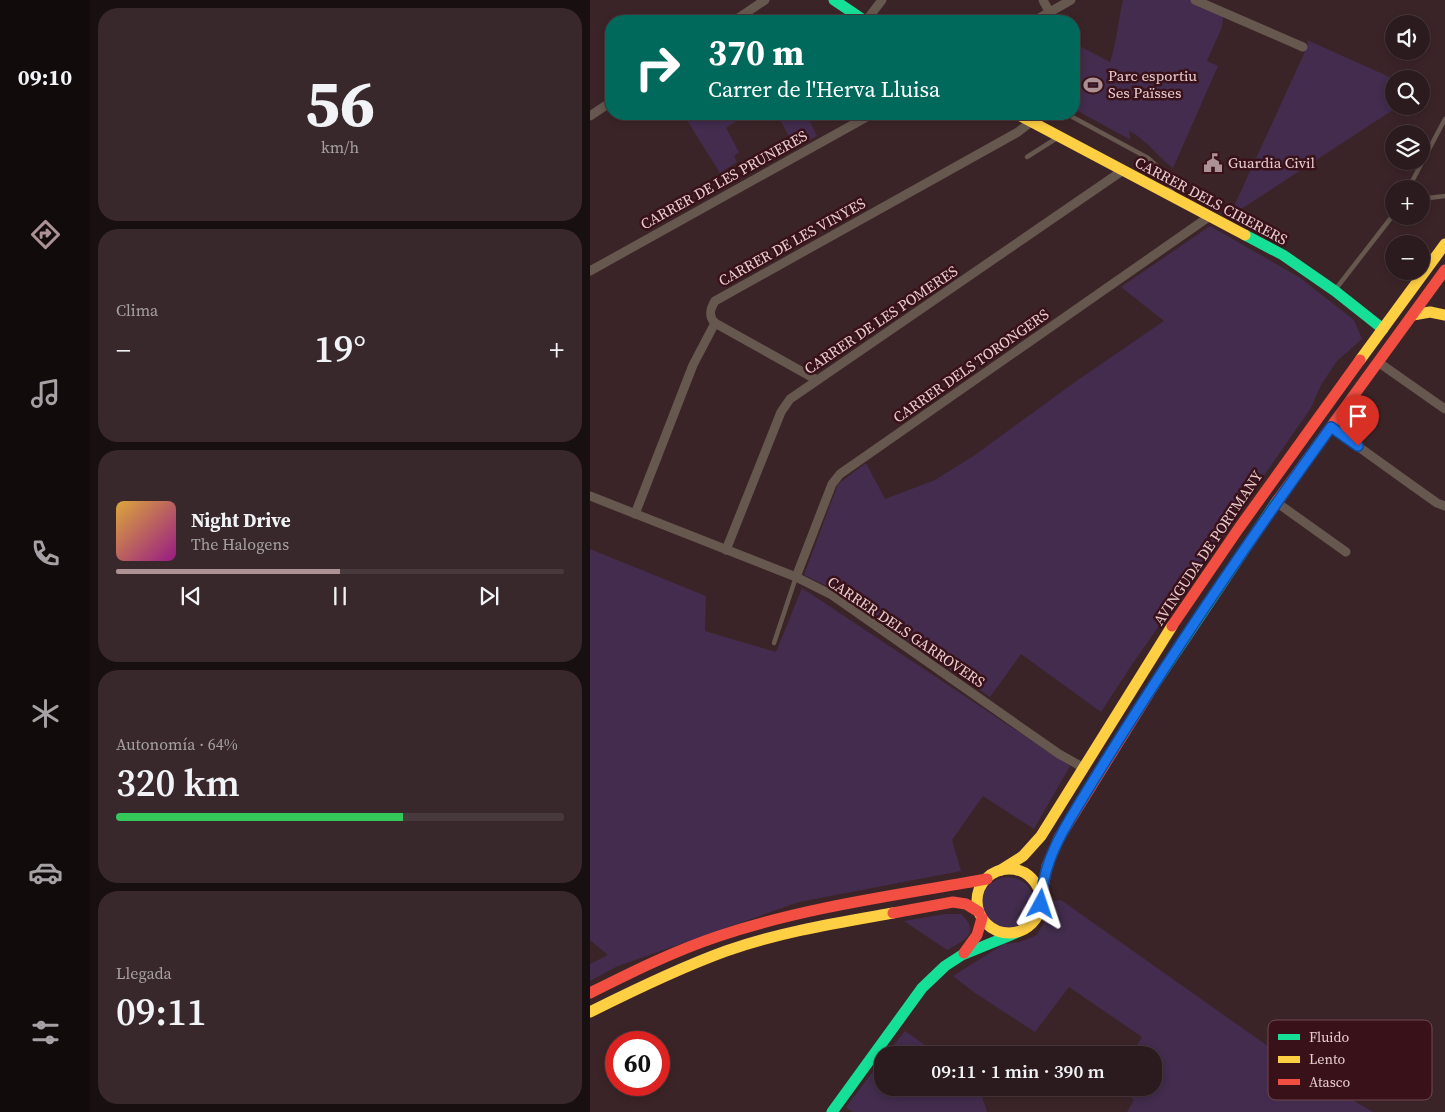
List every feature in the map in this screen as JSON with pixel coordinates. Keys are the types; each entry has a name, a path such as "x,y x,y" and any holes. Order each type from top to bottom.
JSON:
{"main road":[{"path":"834,0 857,15"},
{"name":"CARRER DELS CIRERERS","path":"1028,120 1283,255 1335,291 1383,329"},
{"name":"AVINGUDA DE PORTMANY","path":"1002,870 1023,856 1041,836 1167,634 1221,554 1445,244"},
{"name":"AVINGUDA DE PORTMANY","path":"1041,899 1047,866 1068,822 1184,638 1276,502 1445,270"},
{"path":"1413,315 1430,312 1445,315"},
{"path":"590,993 644,966 719,936 802,913 987,879 1002,870 1017,870 1026,874 1037,885 1041,899 1037,918 1031,925 1018,932 962,955 945,966 922,988 832,1112"},
{"path":"962,955 978,935 980,915 978,894 987,879"},
{"path":"590,1012 654,980 727,951 807,929 953,902 966,904 995,930 1004,933 1018,932"}],"street":[{"path":"743,15 765,0"},
{"path":"871,15 882,0"},
{"path":"1043,0 1050,12"},
{"path":"1045,15 1071,0"},
{"path":"1195,0 1304,47"},
{"path":"590,116 605,106"},
{"name":"CARRER DE LES PRUNERES","path":"590,271 861,120"},
{"name":"CARRER DE LES VINYES","path":"635,514 693,365 715,323 710,314 715,301 1018,132 1031,122"},
{"name":"CARRER DE LES POMERES","path":"726,550 784,406 790,399 1122,171"},
{"name":"CARRER DELS TORONGERS","path":"796,577 832,484 840,474 1210,216"},
{"path":"715,323 817,380"},
{"path":"1378,362 1445,409"},
{"path":"1331,427 1437,503 1445,506"},
{"name":"CARRER DELS GARROVERS","path":"590,496 796,577 832,595 1059,754 1084,768"},
{"path":"1276,502 1346,552"}],"lane":[{"path":"1413,180 1445,119"},
{"path":"1078,120 1148,158 1160,168 1176,198"},
{"path":"1027,157 1059,137"},
{"path":"1430,198 1445,196"},
{"path":"1335,291 1386,225"},
{"path":"774,643 796,577"}],"shaded area":[{"path":"1123,0 1203,0 1224,9 1222,27 1207,61 1218,66 1173,168 1135,134 1129,131 1131,140 1080,112 1080,46 1110,62"},
{"path":"1307,40 1385,75 1385,115 1229,217 1308,45"},
{"path":"687,120 738,120 726,128 739,152 734,156 737,162 720,173"},
{"path":"780,120 809,120 817,136 795,148"},
{"path":"1210,226 1299,277 1354,320 1362,339 1337,361 1321,385 1311,408 1101,712 1021,654 990,697 837,591 804,575 838,484 866,463 885,499 935,480 975,455 1075,382 1164,321 1121,287"},
{"path":"590,549 706,596 705,631 776,652 802,588 1070,766 1034,829 983,796 952,840 961,871 799,902 618,966 590,981 590,964 608,955 590,940"},
{"path":"1003,877 1013,877 1023,881 1030,888 1034,903 1030,918 1023,925 1013,929 1003,929 993,925 986,918 982,908 982,898 986,888 993,881"},
{"path":"1061,900 1268,1046 1268,1100 1353,1100 1373,1112 1127,1112 1134,1100 1129,1096 1162,1096 1162,1046 1137,1046 1142,1037 1069,987 1035,1032 975,993 953,976 1004,944 1020,942 1037,935 1053,901"},
{"path":"945,914 961,914 970,926 968,936 947,950 904,921"},
{"path":"905,1031 926,1046 893,1046"},
{"path":"874,1070 874,1096 982,1096 987,1112 852,1112 846,1107"}],"traffic: fast":[{"path":"834,0 856,15"},
{"path":"1245,235 1283,255 1335,291 1383,329"},
{"path":"1154,685 1277,501"},
{"path":"832,1112 922,988 945,966 962,955 1018,932"}],"traffic: slow":[{"path":"1028,120 1245,235"},
{"path":"1360,360 1445,244"},
{"path":"1413,315 1430,312 1445,315"},
{"path":"1001,870 1023,856 1041,836 1172,626"},
{"path":"1009,869 1021,871 1032,878 1039,889 1041,901 1039,913 1032,924 1021,931 1009,933 997,931 986,924 979,913 977,901 979,889 986,878 997,871 1009,869"},
{"path":"590,1012 674,972 746,944 809,929 893,913"}],"traffic: jam":[{"path":"1277,501 1445,270"},
{"path":"1172,626 1239,528 1360,360"},
{"path":"1041,899 1047,866 1059,838 1154,685"},
{"path":"590,993 686,948 752,926 818,909 987,879"},
{"path":"893,913 953,902 966,904 979,912"},
{"path":"964,953 977,935 982,918"}],"place":[{"name":"Parc esportiu Ses Païsses","path":"1093,85"},
{"name":"Guardia Civil","path":"1213,163"}],"route":[{"path":"1041,904 1047,866 1053,850 1070,819 1184,638 1276,502 1331,427 1358,446"}]}
